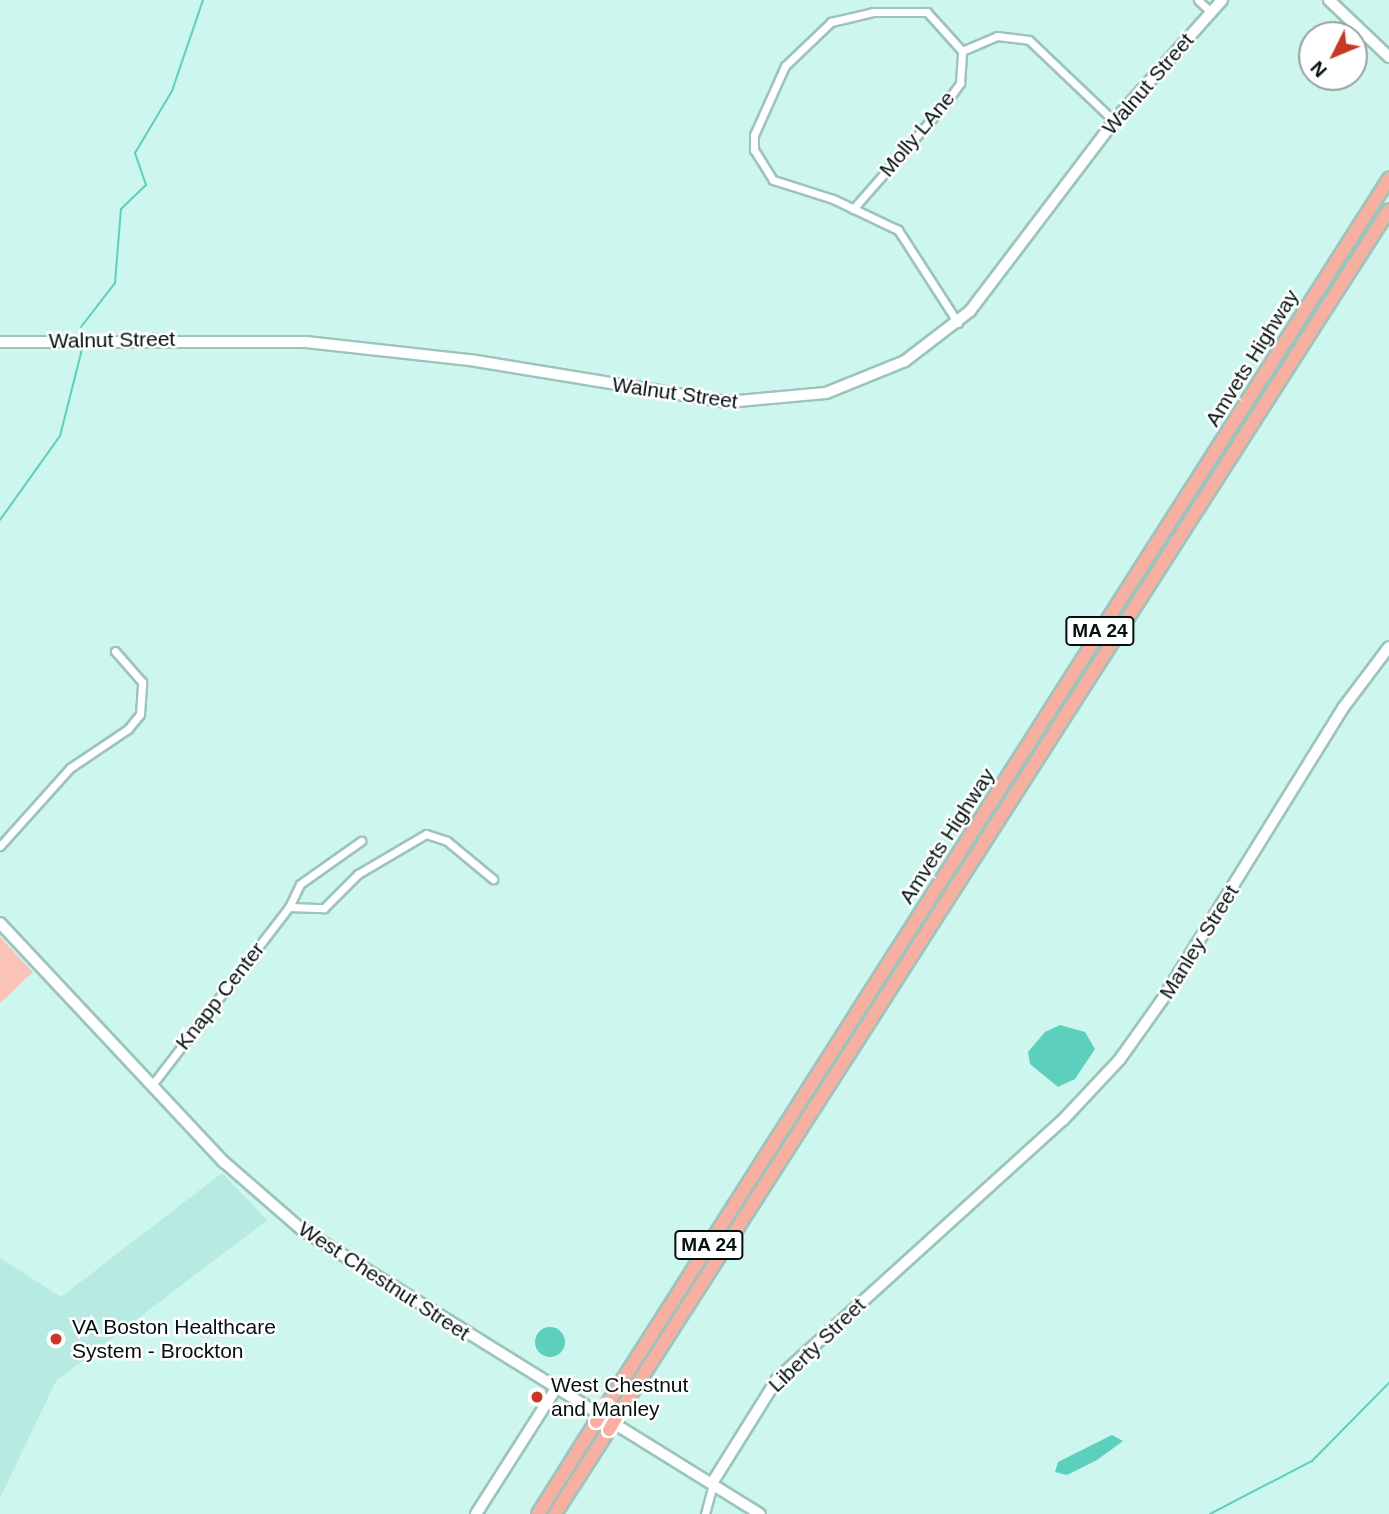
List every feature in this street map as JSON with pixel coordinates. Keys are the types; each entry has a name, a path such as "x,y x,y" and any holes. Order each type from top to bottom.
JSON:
{"highway":[{"name":"Amvets Highway","path":"538,1514 1389,179"},
{"name":"Amvets Highway","path":"555,1514 1389,210"}],"main road":[{"name":"Walnut Street","path":"0,342 235,338 329,343 470,360 690,398 762,403 865,380 917,354 958,323 1005,271 1114,121 1222,0"},
{"path":"1329,0 1389,57"},
{"name":"Manley Street","path":"969,1205 1074,1109 1132,1044 1343,708 1389,648"},
{"name":"West Chestnut Street","path":"0,923 250,1186 320,1243 714,1480 761,1514"},
{"name":"Liberty Street","path":"714,1480 777,1378 969,1205"},
{"path":"476,1514 557,1387"}],"street":[{"path":"1198,0 1211,12"},
{"path":"958,323 912,244 898,230 853,209 773,180 761,168 754,135 785,66 817,31 873,12 926,12 962,51 997,36 1029,40 1114,121"},
{"name":"Molly LAne","path":"853,209 945,104 960,83 962,51"},
{"path":"0,846 70,768 121,734 140,714 142,682 114,652"},
{"path":"289,907 324,908 358,874 426,834 441,837 493,879"},
{"name":"Knapp Center","path":"152,1085 289,907 303,881 361,841"},
{"name":"Liberty Street","path":"705,1514 714,1480"}],"shaded area":[{"path":"0,937 33,972 0,1003"},
{"path":"1060,1025 1085,1032 1095,1049 1075,1079 1058,1087 1030,1064 1028,1052 1045,1032"},
{"name":"VA Boston Healthcare System - Brockton","path":"222,1173 267,1220 56,1381 0,1498 0,1258 61,1297"},
{"path":"550,1327 556,1328 564,1336 564,1348 556,1356 550,1357 544,1356 536,1348 535,1342 536,1336 544,1328"},
{"path":"1112,1435 1123,1441 1097,1460 1067,1475 1055,1472 1058,1462"}],"waterway":[{"path":"81,327 115,283 121,209 146,185 135,153 172,91 203,0"},
{"path":"0,520 60,436 82,349"},
{"path":"1210,1514 1312,1461 1389,1383"}],"place":[{"name":"VA Boston Healthcare System - Brockton","path":"56,1339"},
{"name":"West Chestnut and Manley","path":"537,1397"}]}
